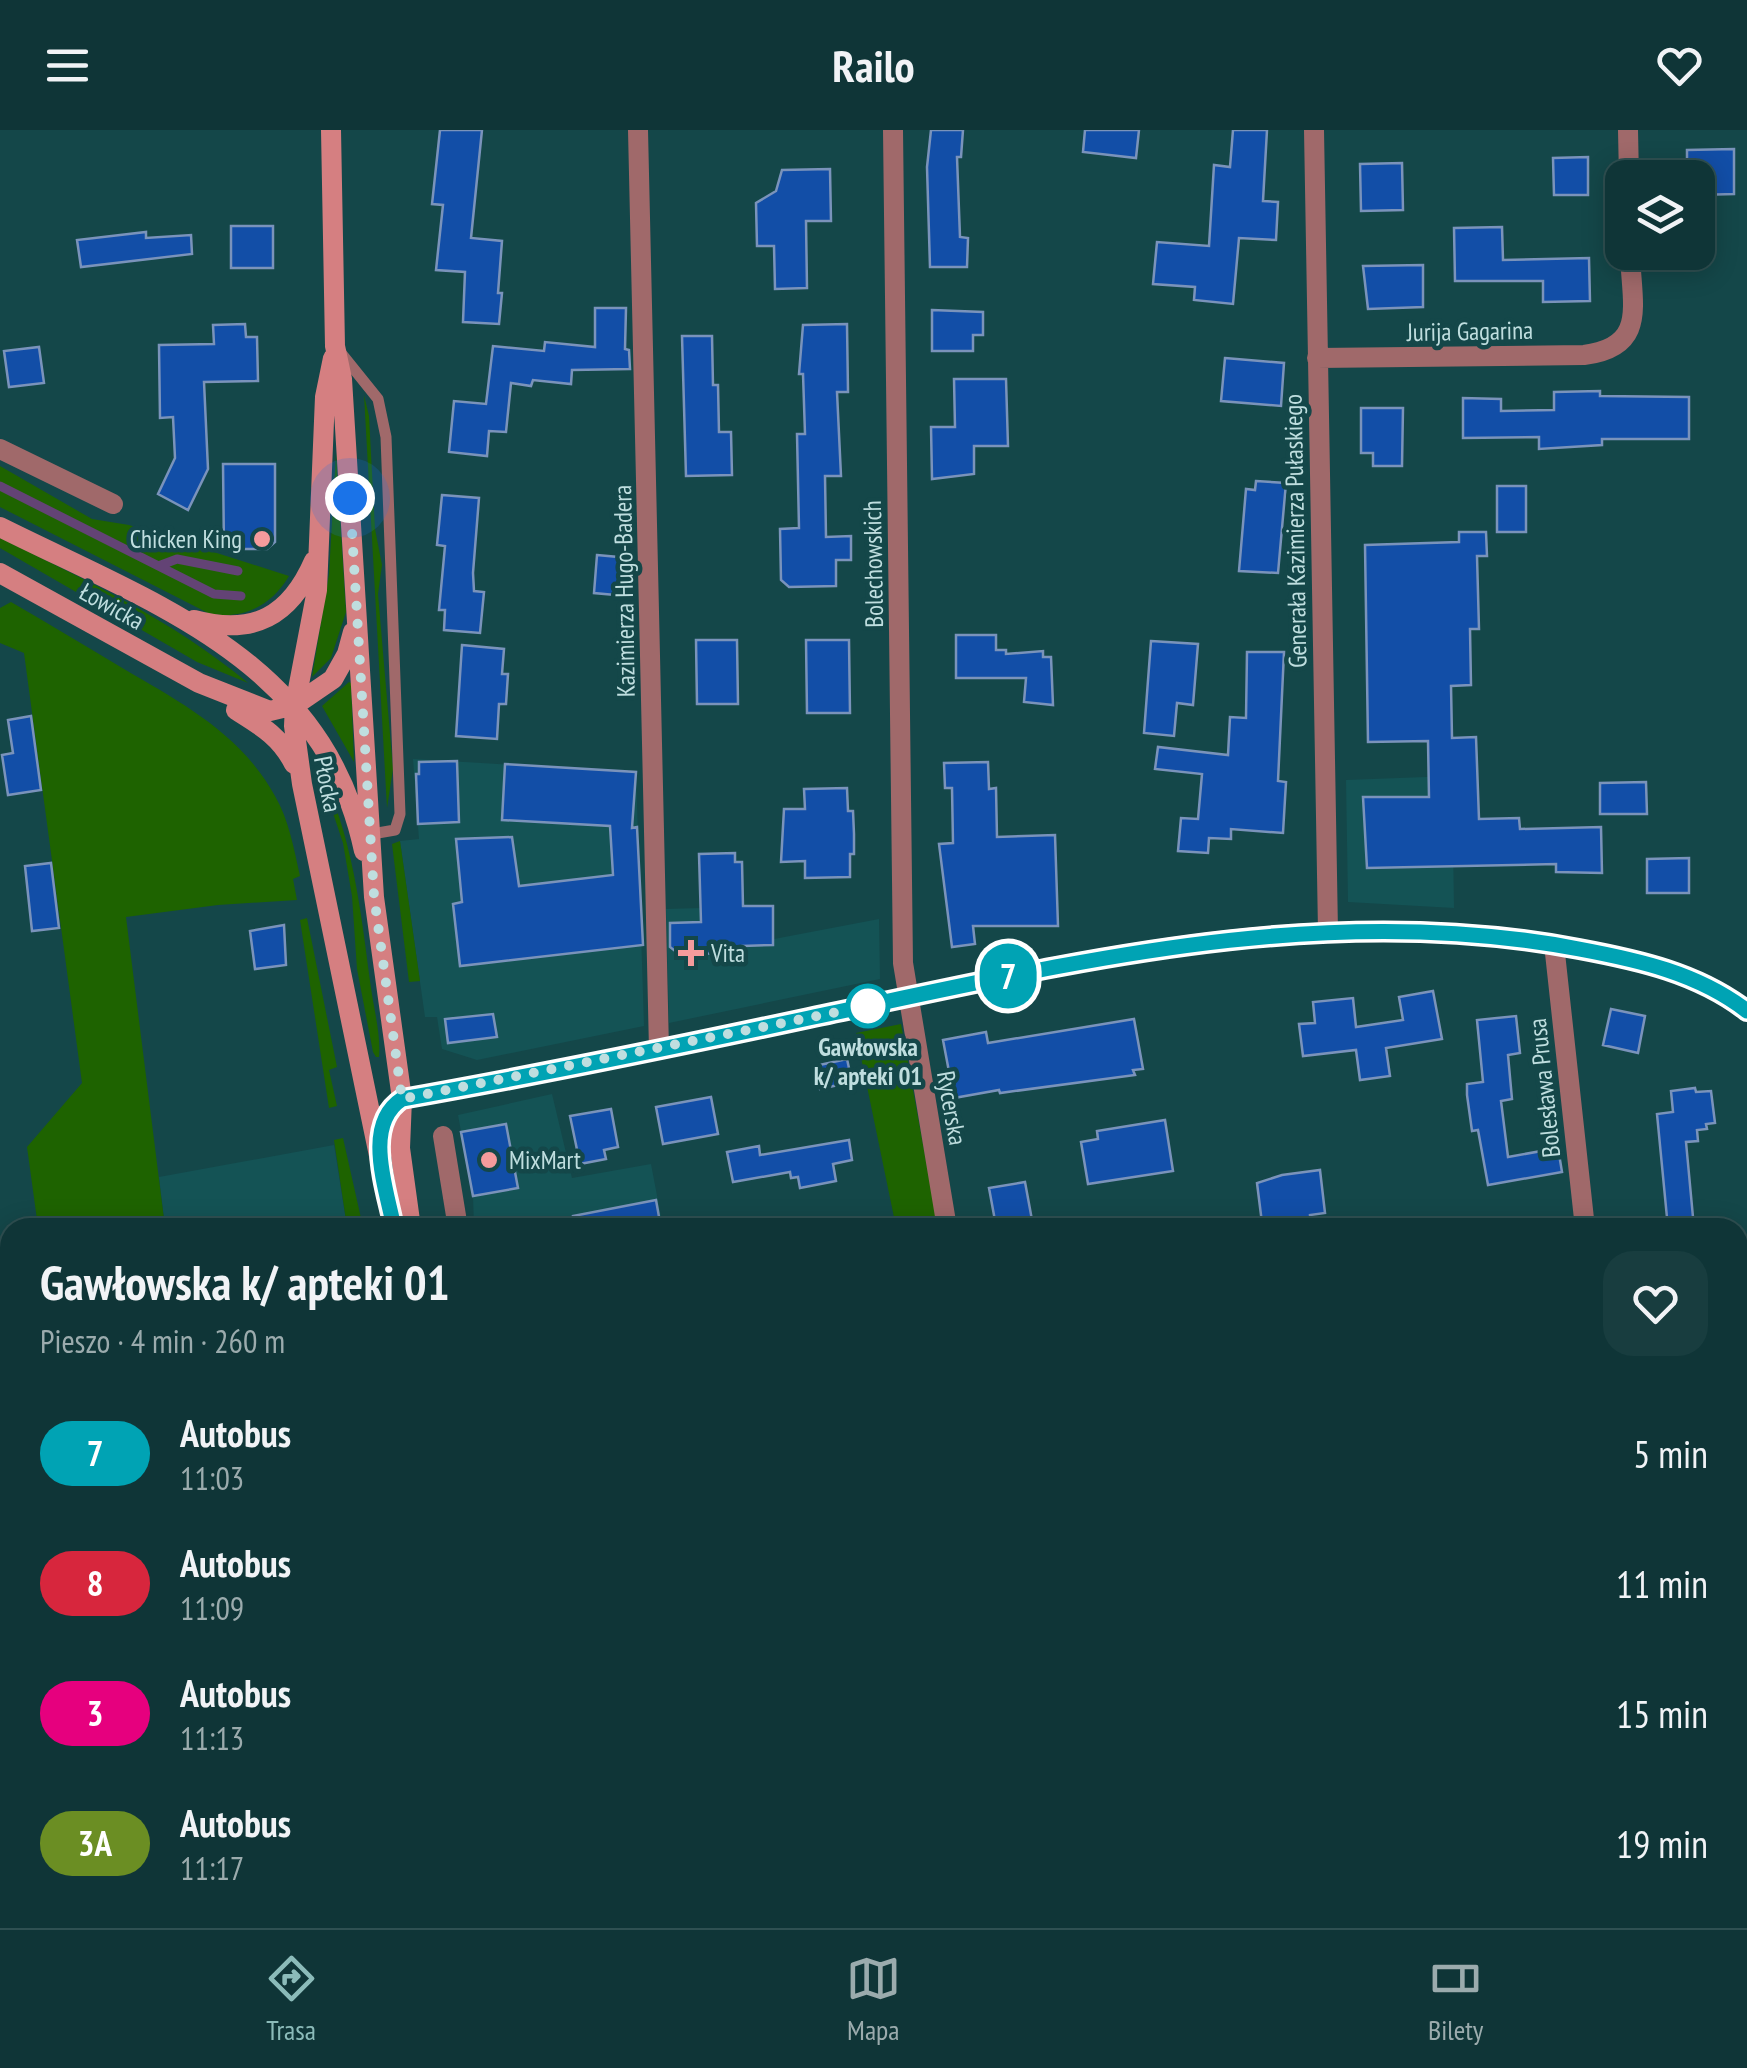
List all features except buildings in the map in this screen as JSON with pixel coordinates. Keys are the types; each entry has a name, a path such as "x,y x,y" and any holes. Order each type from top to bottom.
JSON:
{"street":[{"name":"Płocka","path":"332,130 335,346 326,396 317,590 294,726 302,784 392,1218"},
{"name":"Kazimierza Hugo-Badera","path":"638,130 659,1050"},
{"name":"Bolechowskich","path":"893,130 907,998"},
{"name":"Generała Kazimierza Pułaskiego","path":"1314,130 1328,931"},
{"path":"1628,130 1629,160"},
{"name":"Jurija Gagarina","path":"1317,358 1584,355 1612,350 1630,329 1630,270"},
{"name":"Płocka","path":"335,346 342,379 374,896 402,1099 400,1148 410,1218"},
{"path":"0,450 113,504"},
{"name":"Łowicka","path":"0,527 166,610 236,653 295,705 328,754 345,791 362,841 374,896"},
{"name":"Łowicka","path":"166,610 214,624 249,624 268,618 294,598 318,550"},
{"name":"Łowicka","path":"0,573 199,683 270,731 284,745 302,784"},
{"path":"295,705 325,686 341,668 357,608"},
{"name":"Łowicka","path":"199,683 257,708 276,711 295,705"},
{"path":"380,1150 386,1114 402,1099 1169,945 1328,931 1490,936 1554,944 1670,969 1747,1010"},
{"name":"Bolesława Prusa","path":"1554,944 1583,1218"},
{"name":"Rycerska","path":"907,998 945,1218"},
{"path":"356,1038 370,1070 402,1099"},
{"path":"443,1136 456,1218"}],"lane":[{"path":"335,346 378,399 386,437 400,814 395,830 372,834"}],"shaded area":[{"path":"413,759 636,772 644,1026 477,1060 442,1049 437,1017 425,1017 400,841 419,839"},
{"path":"1452,776 1454,908 1348,902 1346,780"},
{"path":"773,906 774,939 879,919 880,979 669,1023 666,909"},
{"path":"552,1094 572,1178 651,1164 661,1218 474,1218 458,1115"},
{"path":"334,1145 346,1218 164,1218 159,1177"}],"green space":[{"path":"364,395 369,416 375,529 382,565 378,594 393,769 387,808"},
{"path":"336,453 346,612 331,658 312,677 329,574"},
{"path":"0,466 92,519 129,525 289,576 274,595 255,608 233,615 208,613 0,507"},
{"path":"0,538 160,621 248,683 197,662 0,548"},
{"path":"11,602 167,694 228,738 275,796 293,845 300,876 293,879 297,900 126,917 164,1218 37,1218 27,1147 82,1083 24,653 0,643 0,608"},
{"path":"351,683 354,762 322,706"},
{"path":"317,765 339,817 354,874 379,1057 373,1052 357,969 352,896 343,843"},
{"path":"400,841 420,981 409,982 392,844"},
{"path":"307,918 337,1067 329,1070 337,1106 329,1108 300,920"},
{"path":"901,1024 936,1218 894,1218 856,1033"},
{"path":"343,1138 361,1218 346,1218 334,1140"}],"waterway":[{"path":"0,486 214,594 241,596"},
{"path":"161,565 177,559 238,571"}],"bus line":[{"name":"7","path":"392,1218 380,1150 386,1114 402,1099 1169,945 1328,931 1490,936 1554,944 1670,969 1717,991 1747,1011"}],"place":[{"name":"Chicken King","path":"262,539"},
{"name":"Vita","path":"691,953"},
{"name":"Gawłowska k/ apteki 01","path":"868,1006"},
{"name":"MixMart","path":"489,1160"}],"route":[{"path":"350,498 374,896 402,1099 878,1004 868,1006"}]}
